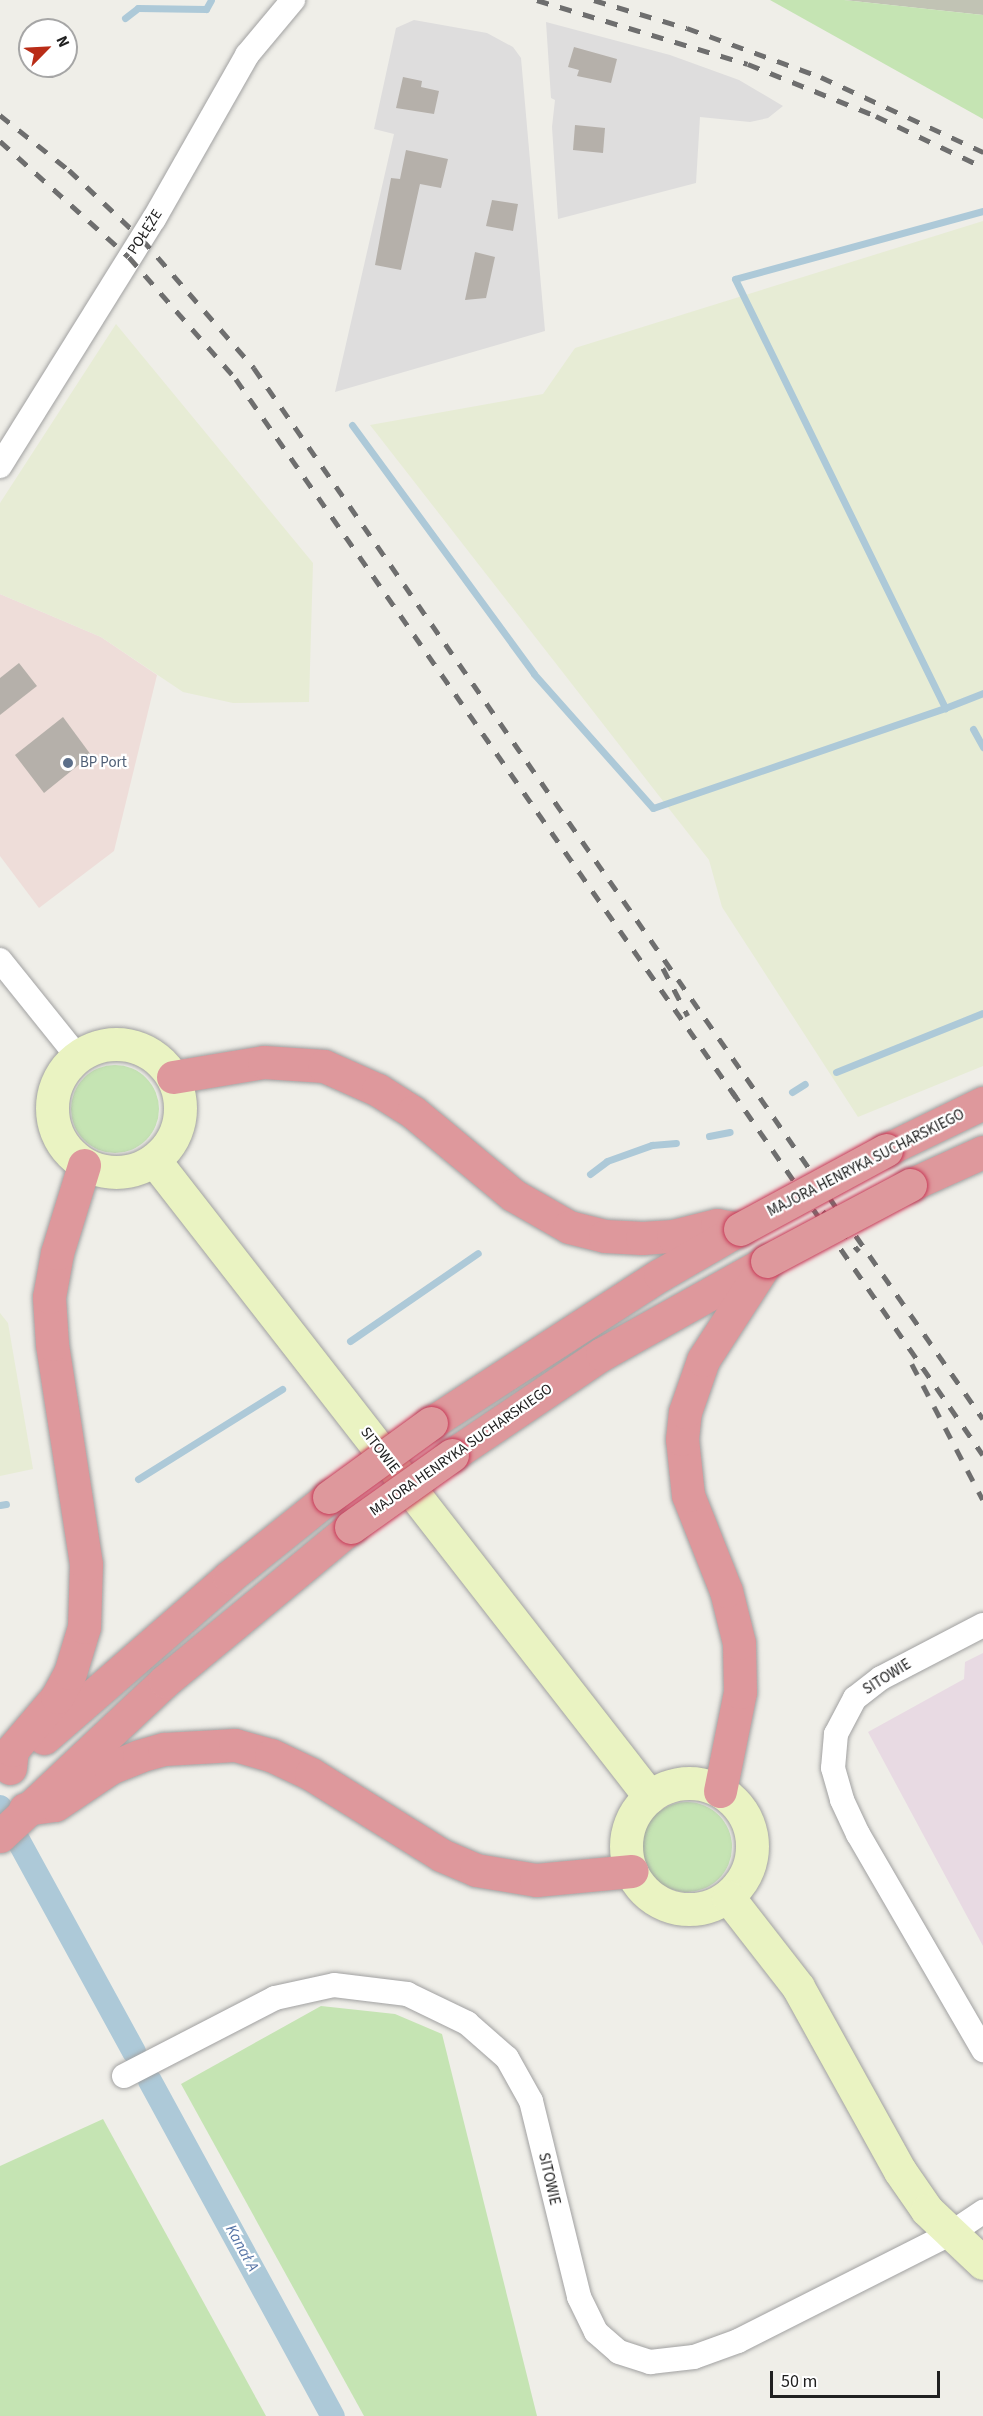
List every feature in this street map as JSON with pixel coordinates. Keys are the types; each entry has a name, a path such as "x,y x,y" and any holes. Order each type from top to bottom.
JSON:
{"highway":[{"path":"173,1077 264,1062 324,1066 378,1090 413,1112 513,1195 569,1227 605,1236 642,1238 673,1236 717,1225 740,1229"},
{"name":"MAJORA HENRYKA SUCHARSKIEGO","path":"5,1773 229,1577 328,1497 430,1422 650,1281 740,1229 886,1150 983,1103"},
{"name":"MAJORA HENRYKA SUCHARSKIEGO","path":"0,1836 25,1809 213,1639 351,1527 452,1455 602,1354 767,1261 910,1185 983,1152"},
{"path":"5,1773 12,1750 57,1697 70,1673 84,1626 86,1564 52,1344 50,1297 57,1253 84,1165"},
{"path":"720,1791 740,1692 739,1643 726,1591 688,1495 682,1439 685,1412 703,1360 767,1261"},
{"path":"25,1809 55,1805 110,1768 139,1756 164,1749 235,1745 271,1755 311,1774 441,1855 476,1870 536,1880 632,1871"}],"street":[{"name":"POŁĘŻE","path":"0,466 217,115 247,56 292,0"},
{"path":"0,960 77,1056"},
{"path":"106,1044 129,1046 152,1054 173,1077 181,1107 179,1122 166,1150 154,1160 127,1172 105,1172 84,1165 63,1145 52,1119 52,1098 58,1078 77,1056 106,1044"},
{"name":"SITOWIE","path":"154,1160 650,1797"},
{"name":"SITOWIE","path":"983,1625 881,1677 855,1698 836,1734 833,1768 842,1800 858,1834 983,2050"},
{"path":"692,1783 720,1791 736,1804 748,1822 753,1842 751,1863 742,1881 728,1897 706,1907 681,1909 652,1897 632,1871 627,1856 631,1823 650,1797 663,1789 692,1783"},
{"path":"728,1897 798,1987 900,2171 950,2234 983,2263"},
{"name":"SITOWIE","path":"124,2076 275,1998 334,1985 407,1994 467,2023 507,2058 531,2101 579,2297 596,2332 619,2352 650,2362 694,2357 738,2341 950,2234 983,2212"}],"shaded area":[{"path":"844,0 983,0 983,15"},
{"path":"414,20 487,33 513,47 521,58 545,331 335,392 394,134 374,129 396,28"},
{"path":"546,22 670,55 739,80 783,106 768,118 750,122 700,117 696,183 558,219 552,127 555,100 551,98"},
{"path":"983,221 983,1066 858,1117 722,907 709,860 370,425 543,394 575,348"},
{"path":"116,324 313,563 309,702 233,703 183,692 101,637 0,594 0,503"},
{"name":"BP Port","path":"0,594 101,637 157,675 114,851 39,908 0,856"},
{"path":"0,1313 8,1323 33,1469 0,1476"},
{"path":"983,1653 983,1946 868,1732 964,1679 965,1662"}],"green space":[{"path":"770,0 844,0 983,15 983,119"},
{"path":"115,1065 132,1069 146,1078 155,1092 159,1109 155,1126 146,1140 132,1149 115,1153 98,1149 84,1140 75,1126 71,1109 75,1092 84,1078 98,1069"},
{"path":"687,1802 704,1806 719,1815 728,1830 732,1847 728,1864 719,1879 704,1888 687,1892 670,1888 655,1879 646,1864 642,1847 646,1830 655,1815 670,1806"},
{"path":"321,2006 395,2014 442,2034 537,2416 364,2416 181,2084"},
{"path":"103,2119 266,2416 0,2416 0,2166"}],"building":[{"path":"574,47 617,59 611,83 577,76 579,70 568,67"},
{"path":"403,77 422,81 421,87 439,91 434,114 396,108"},
{"path":"575,125 605,128 603,153 573,150"},
{"path":"406,150 448,159 441,188 420,184 401,270 375,265 391,178 400,179"},
{"path":"492,200 518,204 513,231 486,226"},
{"path":"475,252 495,257 486,298 465,300"},
{"path":"19,663 37,686 0,715 0,678"},
{"path":"63,717 91,755 44,793 15,755"}],"waterway":[{"path":"125,18 138,8 206,9 211,0"},
{"path":"983,211 735,279 945,708 983,693"},
{"path":"352,425 534,674 653,808 945,708"},
{"path":"973,729 983,747"},
{"path":"836,1072 983,1013"},
{"path":"792,1092 805,1084"},
{"path":"709,1136 730,1132"},
{"path":"590,1174 607,1161 652,1145 676,1143"},
{"path":"350,1341 478,1253"},
{"path":"138,1479 282,1389"},
{"path":"0,1505 6,1504"},
{"name":"Kanał A","path":"0,1807 134,2052"},
{"name":"Kanał A","path":"150,2081 333,2416"}],"railway":[{"path":"537,0 748,64 876,116 983,167"},
{"path":"594,0 687,28 821,77 983,152"},
{"path":"0,115 69,170 142,239 254,368 983,1419"},
{"path":"0,141 129,257 236,379 736,1097"},
{"path":"663,968 688,1016"},
{"path":"732,1091 983,1455"},
{"path":"823,1211 859,1251"},
{"path":"912,1364 983,1500"}],"place":[{"name":"BP Port","path":"68,763"}]}
